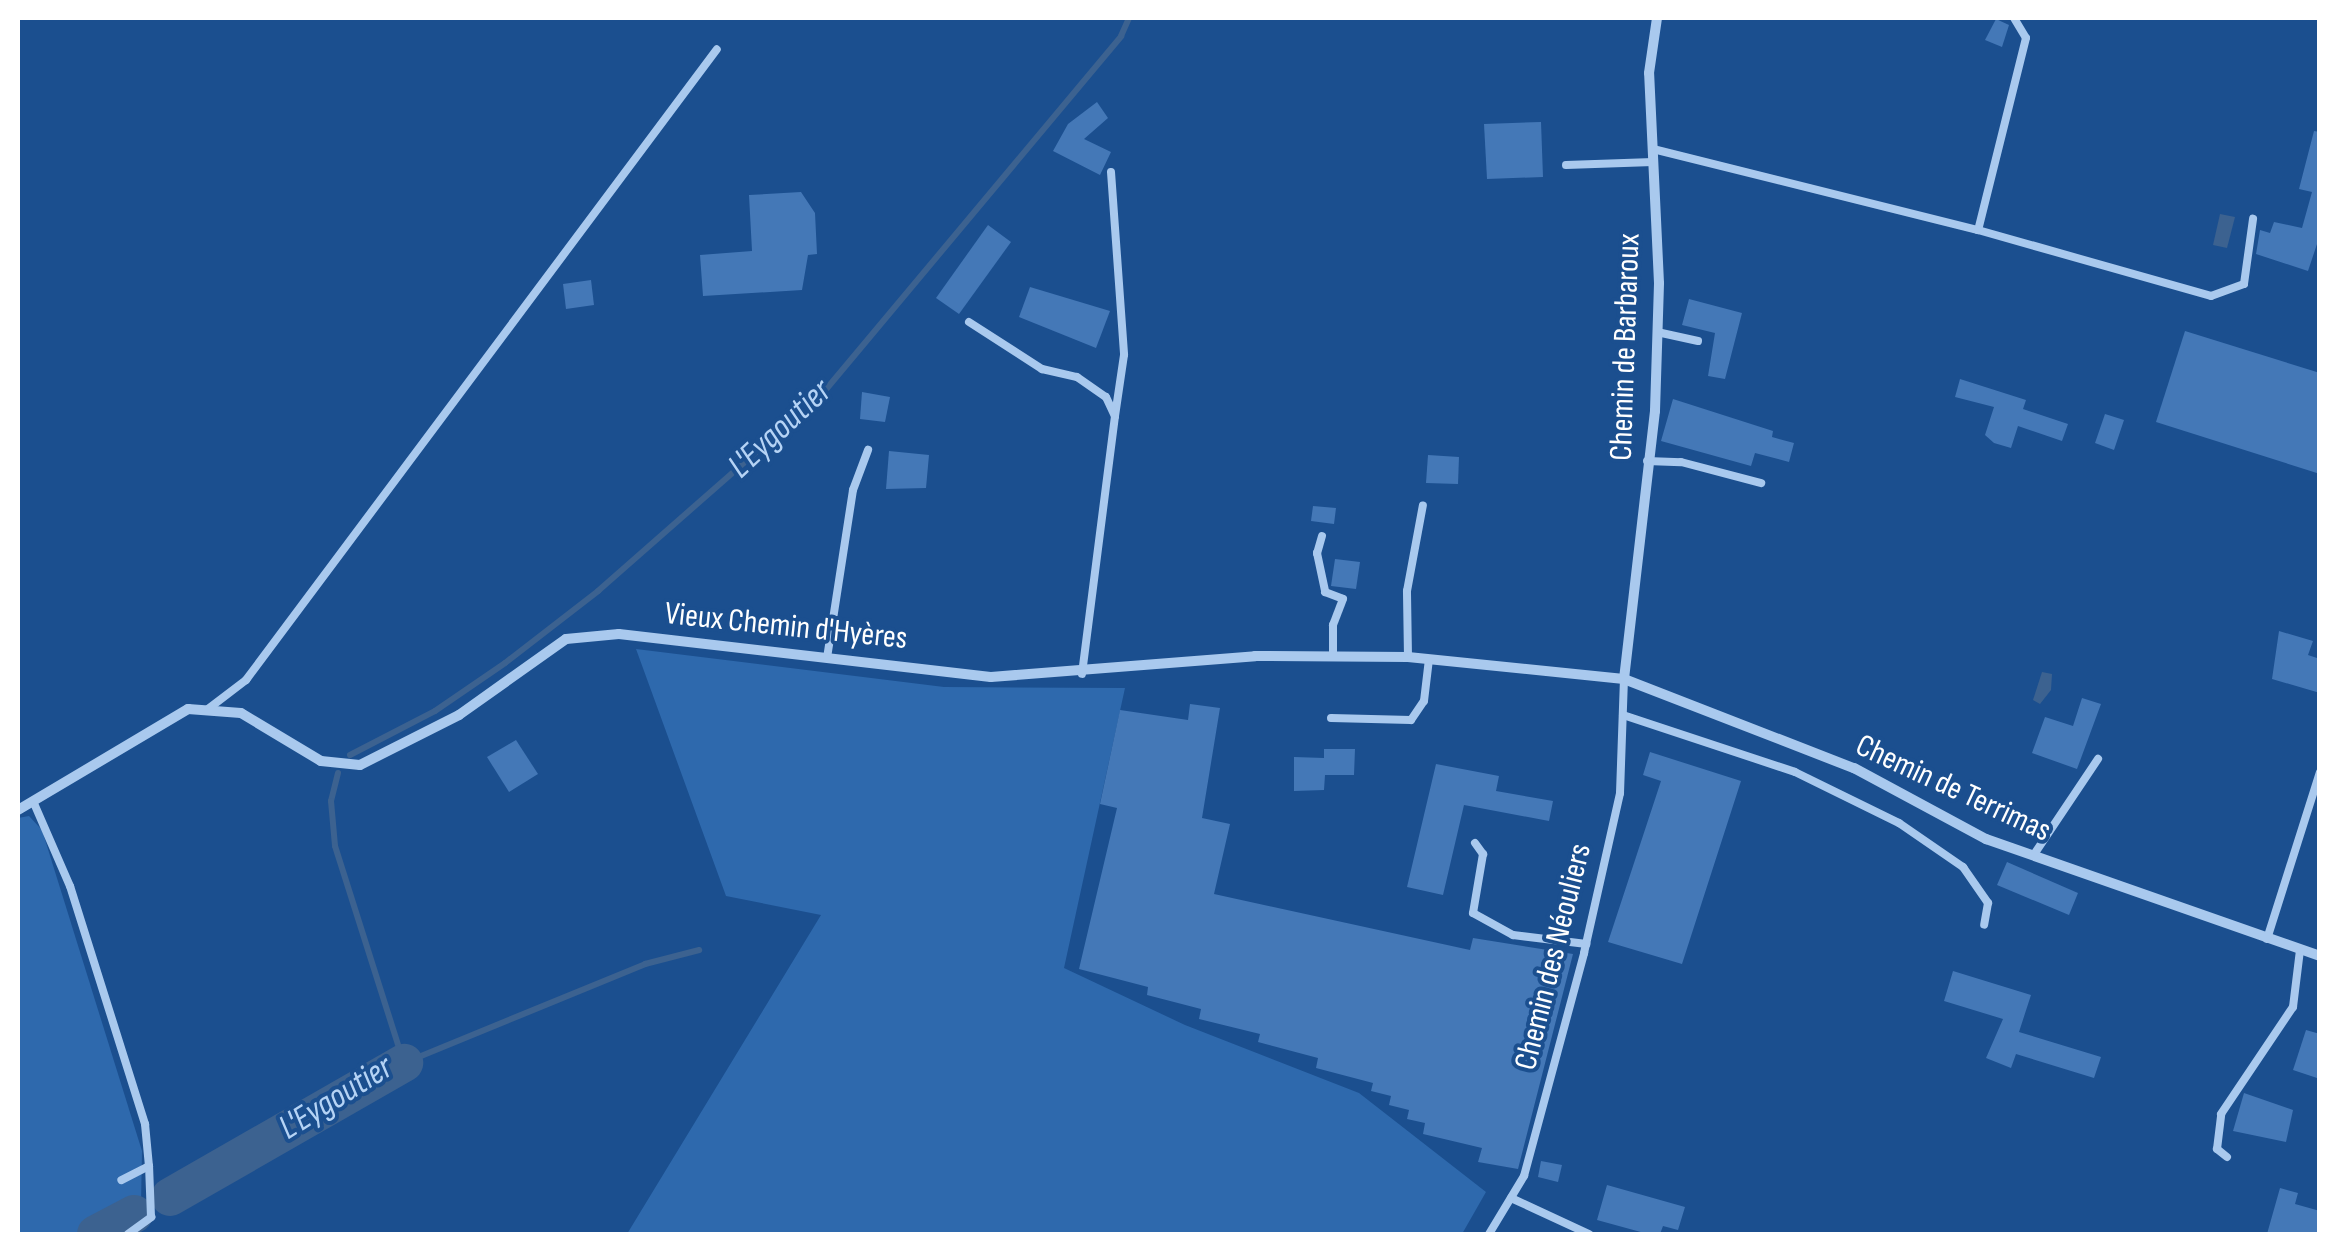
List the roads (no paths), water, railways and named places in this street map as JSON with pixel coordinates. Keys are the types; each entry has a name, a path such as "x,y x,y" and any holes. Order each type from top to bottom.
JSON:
{"street":[{"name":"Chemin de Barbaroux","path":"1624,679 1657,332 1649,73 1657,18"},
{"name":"Vieux Chemin d'Hyères","path":"208,709 241,713 321,761 360,765 459,715 566,639 619,634 991,677 1082,674 1332,654 1429,658 1624,679"},
{"name":"Chemin de Terrimas","path":"1624,679 1854,768 1986,839 2320,956"},
{"path":"18,810 188,709 208,709"}],"lane":[{"path":"1978,230 2026,38 2014,18"},
{"path":"208,709 246,680 717,49"},
{"path":"1652,150 1978,230 2211,296 2244,284 2253,218"},
{"path":"1566,164 1653,162"},
{"path":"1082,674 1124,355 1112,172"},
{"path":"969,322 1042,368 1077,377 1106,397 1115,416"},
{"path":"1657,332 1698,340"},
{"path":"828,658 854,490 868,450"},
{"path":"1647,461 1682,462 1761,483"},
{"path":"1408,657 1407,591 1424,505"},
{"path":"1322,536 1317,553 1325,592 1343,599 1333,625 1332,654"},
{"path":"1331,718 1410,720 1424,701 1429,658"},
{"name":"Chemin des Néouliers","path":"1489,1234 1533,1146 1586,944 1620,793 1624,679"},
{"path":"1623,714 1795,772 1899,824 1963,867 1988,903 1984,926"},
{"path":"2033,856 2098,759"},
{"path":"2267,939 2320,772"},
{"path":"33,801 64,870 136,1091 149,1166 151,1218 128,1234"},
{"path":"1475,843 1483,854 1473,913 1513,935 1586,944"},
{"path":"2227,1157 2217,1149 2221,1114 2293,1007 2300,950"},
{"path":"122,1180 149,1166"},
{"path":"1510,1198 1590,1234"}],"waterway":[{"name":"L'Eygoutier","path":"350,755 435,711 505,663 598,591 823,393 1121,36 1129,18"},
{"path":"338,773 331,801 335,846 404,1063 645,964 699,950"},
{"name":"L'Eygoutier","path":"170,1197 404,1063"},
{"name":"L'Eygoutier","path":"96,1234 134,1214"}]}
